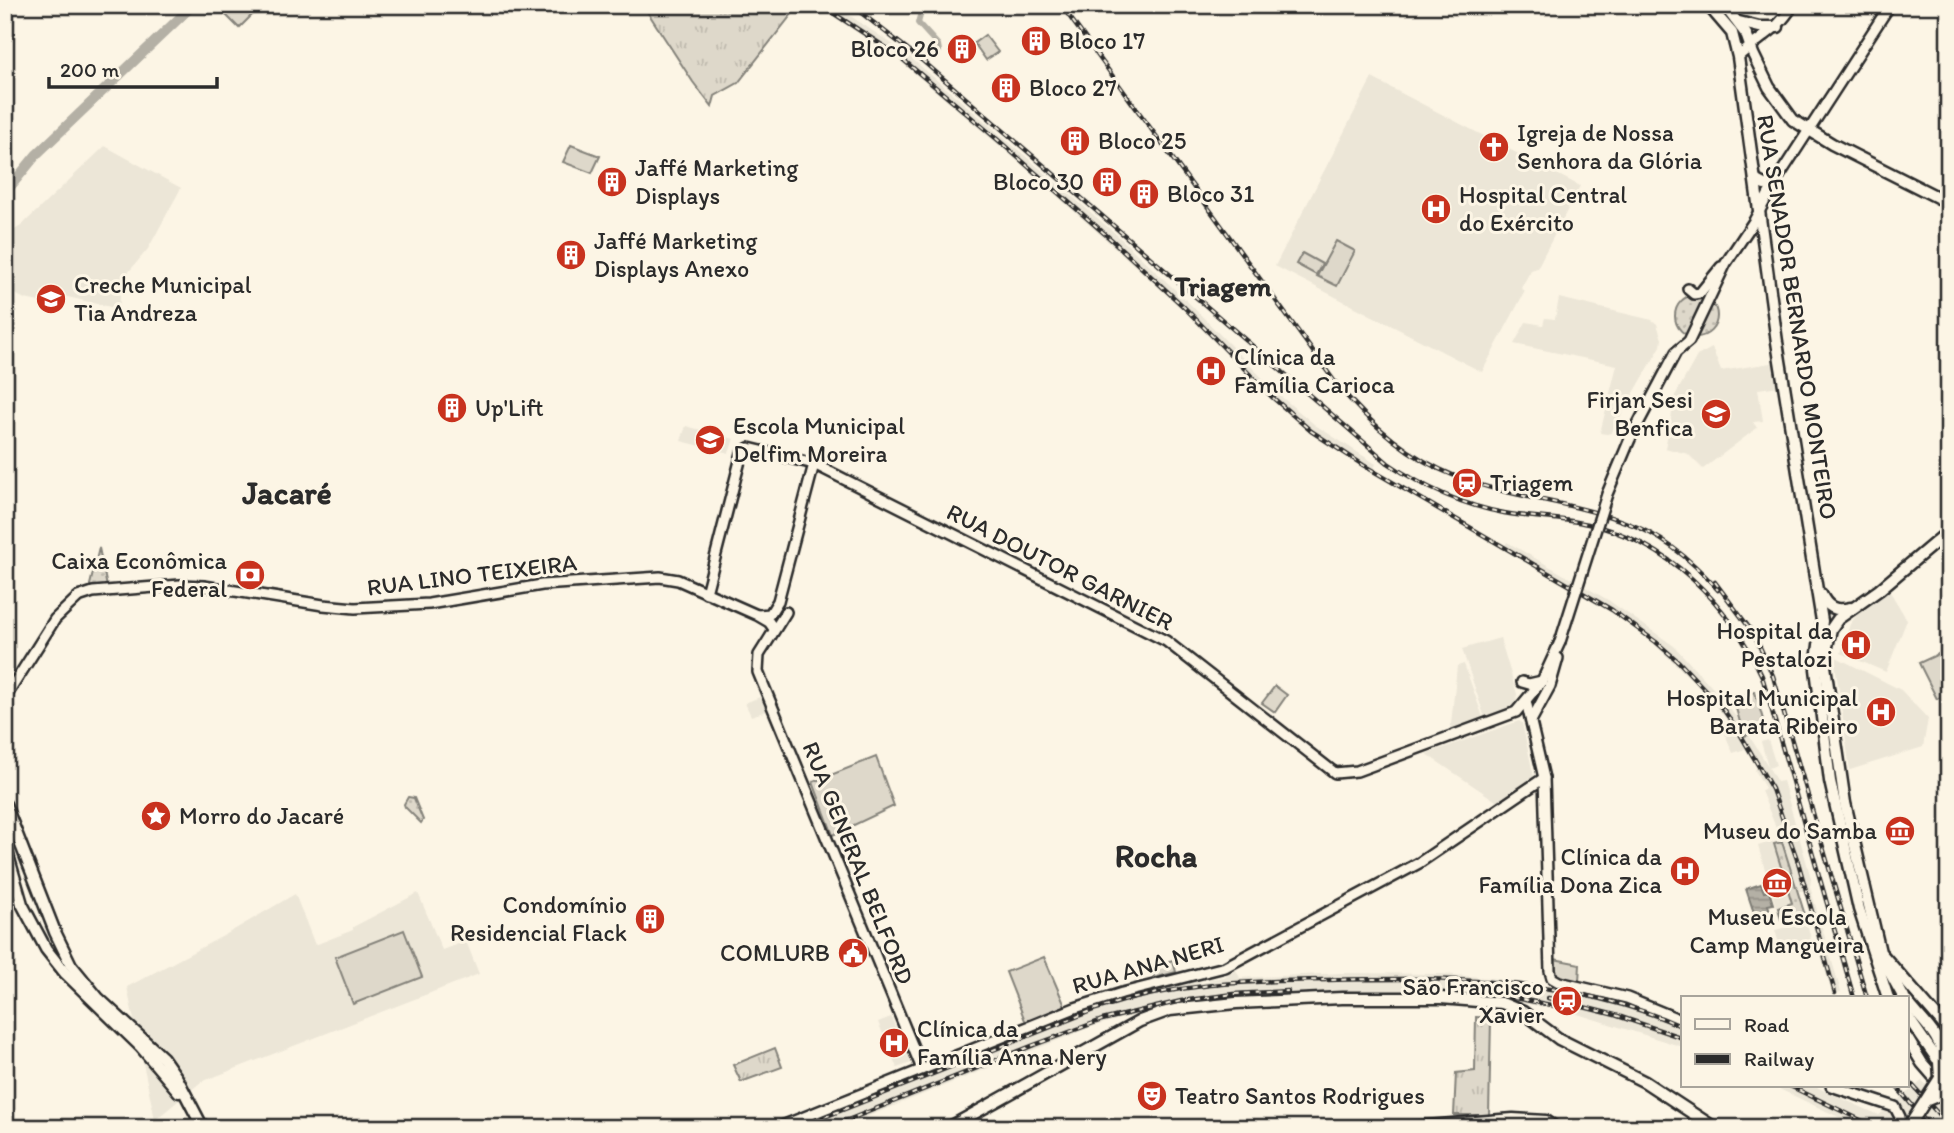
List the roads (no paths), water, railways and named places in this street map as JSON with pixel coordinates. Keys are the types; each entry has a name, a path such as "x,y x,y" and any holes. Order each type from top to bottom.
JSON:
{"main road":[{"name":"RUA SENADOR BERNARDO MONTEIRO","path":"1708,5 1731,32 1738,57 1758,211 1822,621 1816,669 1830,781 1838,796"},
{"path":"1724,5 1739,22 1769,87 1793,120 1949,203"},
{"path":"1738,57 1778,27 1793,5"},
{"path":"1531,721 1516,712 1542,681 1559,646 1607,494 1630,439 1676,352 1689,341 1726,263 1890,5"},
{"path":"1739,22 1759,27 1778,27"},
{"path":"1755,180 1763,185 1774,184"},
{"path":"1688,289 1692,293 1700,293 1726,263"},
{"name":"RUA DOUTOR GARNIER","path":"706,593 742,453 752,448 814,464 1166,641 1335,773 1357,771 1516,712"},
{"path":"757,615 767,616 773,611 814,464"},
{"path":"1887,996 1858,909 1838,796 1841,779 1824,659 1831,629 1838,620 1949,531"},
{"name":"RUA LINO TEIXEIRA","path":"5,698 55,620 78,597 93,592 180,585 204,586 355,608 429,604 542,585 671,578 757,615 769,622 774,629"},
{"path":"1816,583 1825,603 1830,607 1842,610 1863,602"},
{"path":"774,629 786,612"},
{"name":"RUA GENERAL BELFORD","path":"774,629 759,655 758,672 922,1069"},
{"path":"1531,721 1550,686 1559,646"},
{"path":"1522,682 1529,684 1542,681"},
{"path":"1526,701 1544,778 1549,971 1552,978 1627,998 1681,1020"},
{"name":"RUA ANA NERI","path":"777,1128 1083,1005 1225,967 1419,863 1544,778"},
{"path":"1830,781 1841,779"},
{"path":"1838,796 1880,952 1903,996"},
{"path":"5,804 59,940 81,978 171,1068 203,1128"},
{"path":"5,845 26,914 40,940 65,972 141,1047 189,1103"},
{"path":"1880,952 1949,1031"},
{"path":"1880,976 1893,996"},
{"path":"948,1128 1140,1021 1170,1010 1236,1003 1384,997 1484,1001 1510,1005 1559,1039 1645,1082 1715,1128"},
{"path":"1911,1014 1939,1062 1940,1078 1928,1101"},
{"path":"1909,1128 1943,1082 1945,1073 1944,1054 1937,1036 1911,1014"},
{"path":"1909,1041 1938,1085 1949,1093"},
{"path":"1837,1088 1895,1107 1900,1117 1898,1128"},
{"path":"1928,1101 1949,1093"},
{"path":"1403,1128 1513,1119 1546,1121 1556,1128"}],"waterway":[{"path":"5,193 37,154 193,5"},
{"path":"923,5 918,23 938,45 939,51"}],"railway":[{"path":"821,5 900,57 998,140 1184,307 1271,396 1311,431 1363,465 1612,610 1679,662 1723,709 1772,789 1798,862 1835,993"},
{"path":"851,5 924,62 1388,463 1429,487 1473,505 1504,513 1578,522 1617,533 1645,545 1693,579 1732,624 1762,676 1853,996"},
{"path":"1061,5 1335,382 1374,424 1420,459 1455,476 1497,490 1583,509 1639,527 1676,550 1718,590"},
{"path":"1715,582 1754,634 1773,676 1866,996"},
{"path":"797,1128 1096,1009 1126,1000 1211,985 1267,981 1463,980 1553,989 1598,998 1681,1026"},
{"path":"828,1128 1102,1020 1181,1001 1288,991"},
{"path":"1483,992 1556,1006"},
{"path":"1548,998 1615,1015 1681,1037"},
{"path":"1909,1081 1949,1126"},
{"path":"1794,1088 1877,1128"},
{"path":"1898,1088 1931,1128"}],"place":[{"name":"Bloco 17","path":"1036,41"},
{"name":"Bloco 26","path":"962,49"},
{"name":"Bloco 27","path":"1006,88"},
{"name":"Bloco 25","path":"1075,141"},
{"name":"Igreja de Nossa Senhora da Glória","path":"1494,147"},
{"name":"Jaffé Marketing Displays","path":"612,182"},
{"name":"Bloco 30","path":"1107,182"},
{"name":"Bloco 31","path":"1144,194"},
{"name":"Hospital Central do Exército","path":"1436,209"},
{"name":"Jaffé Marketing Displays Anexo","path":"571,255"},
{"name":"Creche Municipal Tia Andreza","path":"51,299"},
{"name":"Clínica da Família Carioca","path":"1211,371"},
{"name":"Up'Lift","path":"452,408"},
{"name":"Firjan Sesi Benfica","path":"1716,414"},
{"name":"Escola Municipal Delfim Moreira","path":"710,440"},
{"name":"Triagem","path":"1467,483"},
{"name":"Caixa Econômica Federal","path":"250,575"},
{"name":"Hospital da Pestalozi","path":"1856,645"},
{"name":"Hospital Municipal Barata Ribeiro","path":"1881,712"},
{"name":"Morro do Jacaré","path":"156,816"},
{"name":"Museu do Samba","path":"1900,831"},
{"name":"Clínica da Família Dona Zica","path":"1685,871"},
{"name":"Museu Escola Camp Mangueira","path":"1777,883"},
{"name":"Condomínio Residencial Flack","path":"650,919"},
{"name":"COMLURB","path":"853,953"},
{"name":"São Francisco Xavier","path":"1567,1001"},
{"name":"Clínica da Família Anna Nery","path":"894,1043"},
{"name":"Teatro Santos Rodrigues","path":"1152,1096"}],"district":[{"name":"Triagem","path":"1223,286"},
{"name":"Jacaré","path":"287,493"},
{"name":"Rocha","path":"1156,856"}]}
